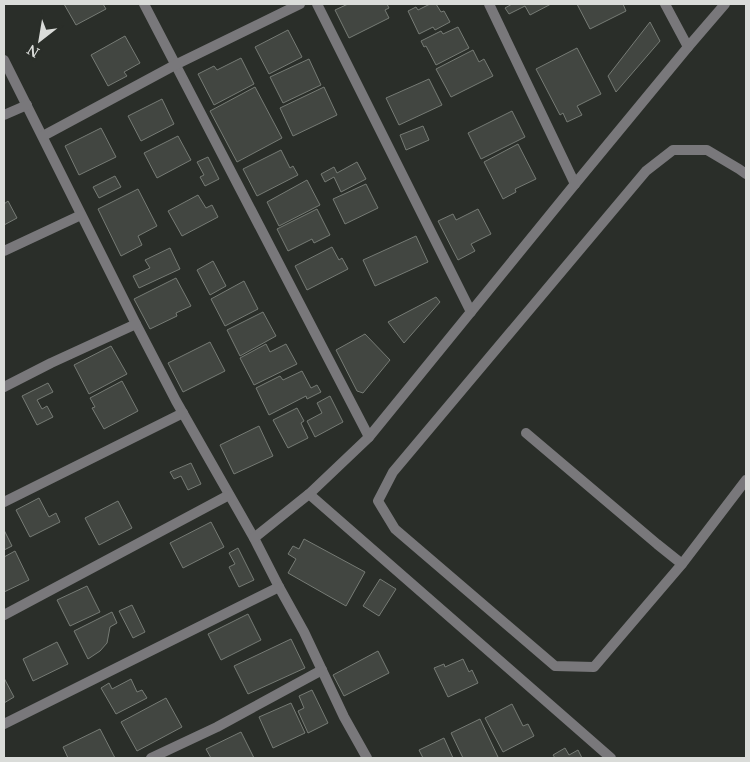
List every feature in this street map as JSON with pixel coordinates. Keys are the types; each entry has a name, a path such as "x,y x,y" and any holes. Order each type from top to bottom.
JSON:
{"street":[{"path":"144,4 369,438"},
{"path":"43,136 175,65 300,4"},
{"path":"317,4 471,312"},
{"path":"489,4 575,184"},
{"path":"665,4 688,47"},
{"path":"254,538 309,494 369,438 575,184 725,4"},
{"path":"4,60 136,324 183,413 254,538 304,632 344,716 367,758"},
{"path":"4,115 27,105"},
{"path":"746,174 740,168 707,150 673,150 646,171 393,472 378,501 395,529 555,666 594,667 682,564 746,480"},
{"path":"4,251 81,215"},
{"path":"4,387 136,324"},
{"path":"4,502 183,413"},
{"path":"526,433 682,564"},
{"path":"309,494 611,758"},
{"path":"4,615 229,495"},
{"path":"4,724 278,586"},
{"path":"151,758 218,727 322,670"}],"building":[{"path":"64,4 103,4 106,9 76,25"},
{"path":"348,4 387,4 389,8 385,10 389,18 349,38 335,10"},
{"path":"430,4 436,4 441,12 444,11 450,22 435,30 433,27 419,34 408,11 416,7 418,10"},
{"path":"512,4 551,4 530,15 525,6 509,14 505,8"},
{"path":"577,4 623,4 626,11 590,29"},
{"path":"650,22 660,41 616,92 608,76"},
{"path":"458,27 469,48 436,65 426,46 424,47 421,41 441,31 443,34"},
{"path":"288,30 302,57 269,74 255,47"},
{"path":"125,36 140,63 124,72 127,76 108,86 91,55"},
{"path":"577,48 601,94 577,106 582,115 567,122 563,113 560,115 536,69"},
{"path":"473,50 479,62 484,59 493,76 451,97 436,69"},
{"path":"241,58 254,84 214,105 198,74 214,66 217,70"},
{"path":"309,59 321,85 283,103 270,77"},
{"path":"429,79 442,105 399,125 386,98"},
{"path":"255,87 282,138 237,162 210,111"},
{"path":"324,87 337,115 293,136 280,108"},
{"path":"162,99 174,124 141,141 128,116"},
{"path":"512,111 525,137 481,159 468,133"},
{"path":"423,126 429,140 406,150 400,135"},
{"path":"101,128 116,157 79,175 65,146"},
{"path":"178,136 191,160 157,178 144,153"},
{"path":"518,144 536,179 515,189 516,192 503,199 484,162"},
{"path":"281,150 290,168 293,166 298,175 257,196 243,169"},
{"path":"208,157 219,179 205,186 200,177 204,175 197,162"},
{"path":"357,162 366,179 341,192 334,177 325,182 321,174 334,167 337,173"},
{"path":"115,176 121,187 99,198 93,187"},
{"path":"307,180 320,205 279,226 267,202"},
{"path":"366,184 378,208 345,224 333,199"},
{"path":"138,189 157,226 138,236 142,245 121,256 98,209"},
{"path":"198,195 206,208 212,205 218,217 182,236 168,211"},
{"path":"8,201 17,218 4,225 4,204"},
{"path":"317,209 330,235 314,243 312,239 288,251 277,229"},
{"path":"478,209 491,234 471,244 475,251 458,260 438,221 453,214 456,220"},
{"path":"416,236 428,262 375,286 363,260"},
{"path":"332,247 339,260 342,258 348,269 307,290 295,266"},
{"path":"170,248 180,269 139,288 133,276 150,268 145,260"},
{"path":"213,261 226,286 210,295 197,270"},
{"path":"176,278 191,306 176,313 177,316 150,329 134,299"},
{"path":"244,281 258,309 225,326 211,299"},
{"path":"436,297 440,302 404,343 388,322"},
{"path":"263,312 276,336 240,356 227,330"},
{"path":"365,334 390,360 363,393 357,391 336,350"},
{"path":"210,342 225,371 183,392 168,363"},
{"path":"266,344 270,352 286,344 297,364 254,385 240,358"},
{"path":"111,346 127,374 89,394 74,365"},
{"path":"302,371 311,388 317,385 321,392 307,399 306,396 269,415 256,388 280,376 283,380"},
{"path":"122,381 138,411 104,429 92,408 95,407 90,398"},
{"path":"48,383 53,392 37,400 42,409 47,406 53,417 37,425 22,396"},
{"path":"330,396 343,422 315,437 307,421 322,413 317,403"},
{"path":"297,408 304,421 301,423 308,438 288,448 273,420"},
{"path":"259,426 273,456 234,474 220,445"},
{"path":"191,463 201,484 188,490 181,476 174,479 170,472"},
{"path":"39,498 49,517 56,513 60,522 30,537 16,510"},
{"path":"118,501 132,528 99,545 85,518"},
{"path":"211,522 224,547 183,568 170,543"},
{"path":"4,530 12,546 4,550"},
{"path":"304,539 365,572 346,606 288,573 296,559 288,554 293,546 299,549"},
{"path":"238,548 254,580 239,587 229,567 235,564 229,553"},
{"path":"15,551 29,580 4,592 4,557"},
{"path":"380,579 396,589 379,616 363,606"},
{"path":"87,586 100,612 70,626 57,600"},
{"path":"132,605 145,632 133,638 119,611"},
{"path":"112,612 117,623 110,627 107,643 100,651 88,659 74,631"},
{"path":"248,614 261,640 221,660 208,634"},
{"path":"291,639 305,668 248,694 234,666"},
{"path":"57,642 68,664 33,681 23,659"},
{"path":"378,651 389,673 344,696 333,675"},
{"path":"463,659 469,672 472,670 478,683 448,697 434,668 444,664 445,667"},
{"path":"4,678 14,697 4,703"},
{"path":"131,679 137,692 142,690 147,698 116,714 101,688 109,683 112,689"},
{"path":"312,690 328,723 308,733 298,711 304,708 299,696"},
{"path":"166,698 182,727 137,751 121,722"},
{"path":"291,703 305,733 273,748 259,717"},
{"path":"512,704 523,726 528,724 534,736 503,752 485,718"},
{"path":"480,719 498,757 463,758 451,733"},
{"path":"100,729 115,758 68,758 63,747"},
{"path":"241,732 254,758 211,758 206,749"},
{"path":"444,738 453,758 423,758 419,750"},
{"path":"565,748 569,755 578,750 582,758 555,758 553,755"}]}
